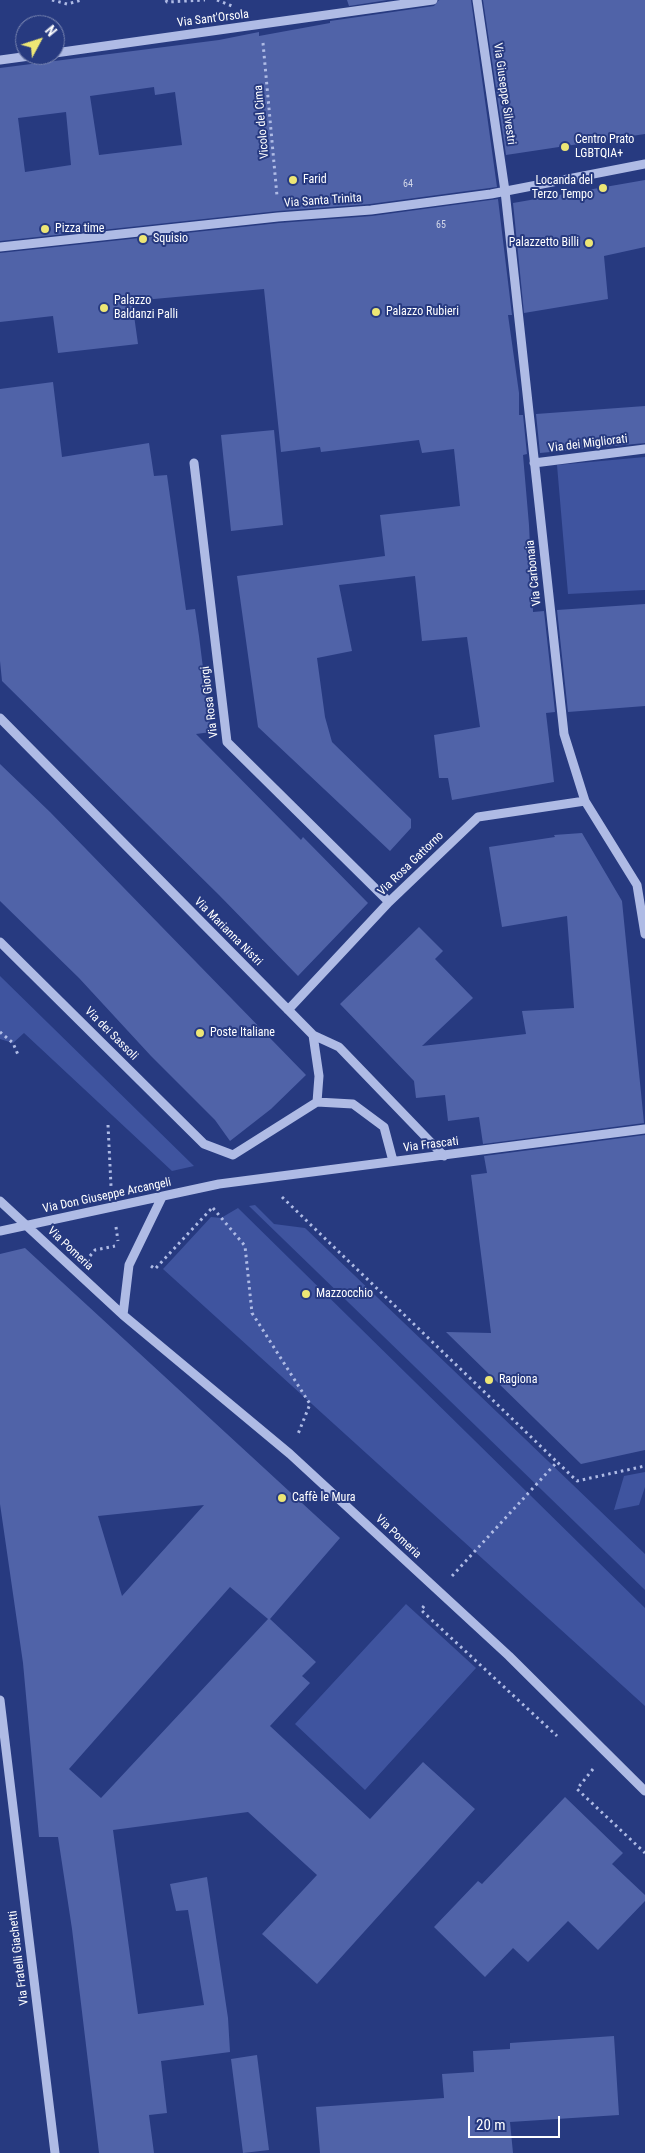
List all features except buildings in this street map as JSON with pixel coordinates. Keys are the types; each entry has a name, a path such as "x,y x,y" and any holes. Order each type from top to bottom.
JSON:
{"street":[{"name":"Via Sant'Orsola","path":"65,52 433,0"},
{"name":"Via Giuseppe Silvestri","path":"477,0 505,191"},
{"path":"0,60 15,58"},
{"name":"Via Santa Trinita","path":"0,248 278,217 371,210 505,191 645,164"},
{"name":"Via Carbonaia","path":"505,191 564,734 585,801 637,886 645,934"},
{"name":"Via dei Migliorati","path":"534,463 645,450"},
{"name":"Via Rosa Giorgi","path":"194,463 227,742 389,902"},
{"name":"Via Marianna Nistri","path":"0,718 313,1035 339,1047 444,1156"},
{"name":"Via Rosa Gattorno","path":"288,1010 389,902 478,817 585,801"},
{"name":"Via dei Sassoli","path":"0,942 204,1144 233,1155 317,1102"},
{"path":"313,1035 319,1076 317,1102 354,1104 384,1127 393,1162"},
{"name":"Via Frascati","path":"219,1184 645,1129"},
{"name":"Via Don Giuseppe Arcangeli","path":"0,1231 219,1184"},
{"path":"123,1315 129,1265 162,1197"},
{"name":"Via Pomeria","path":"0,1201 123,1315 290,1454 509,1656 645,1791"},
{"name":"Via Fratelli Giachetti","path":"0,1700 55,2153"}],"path":[{"path":"52,0 67,4 82,0"},
{"path":"166,0 167,2 205,0"},
{"name":"Vicolo del Cima","path":"263,25 278,217"},
{"path":"0,1032 13,1043 19,1057"},
{"path":"263,1178 577,1481 645,1466"},
{"path":"155,1269 212,1208 221,1206"},
{"path":"212,1208 245,1246 252,1313 310,1404 290,1454"},
{"path":"556,1462 420,1610 558,1736"},
{"path":"587,1763 594,1770 577,1789 645,1852"}],"shaded area":[{"path":"645,457 645,590 568,594 557,465"},
{"path":"0,976 194,1166 172,1171 24,1033 13,1043 0,1039"},
{"path":"255,1205 274,1224 305,1228 645,1554 645,1590 249,1206"},
{"path":"238,1208 645,1608 645,1706 163,1269 211,1217 221,1218"},
{"path":"645,1472 645,1487 639,1505 614,1510 624,1476"},
{"path":"406,1604 476,1668 365,1790 295,1724"}],"place":[{"name":"Centro Prato LGBTQIA+","path":"565,147"},
{"name":"Farid","path":"293,180"},
{"name":"Locanda del Terzo Tempo","path":"603,188"},
{"name":"Pizza time","path":"45,229"},
{"name":"Squisio","path":"143,239"},
{"name":"Palazzetto Billi","path":"589,243"},
{"name":"Palazzo Baldanzi Palli","path":"104,308"},
{"name":"Palazzo Rubieri","path":"376,312"},
{"name":"Poste Italiane","path":"200,1033"},
{"name":"Mazzocchio","path":"306,1294"},
{"name":"Ragiona","path":"489,1380"},
{"name":"Caffè le Mura","path":"282,1498"}]}
